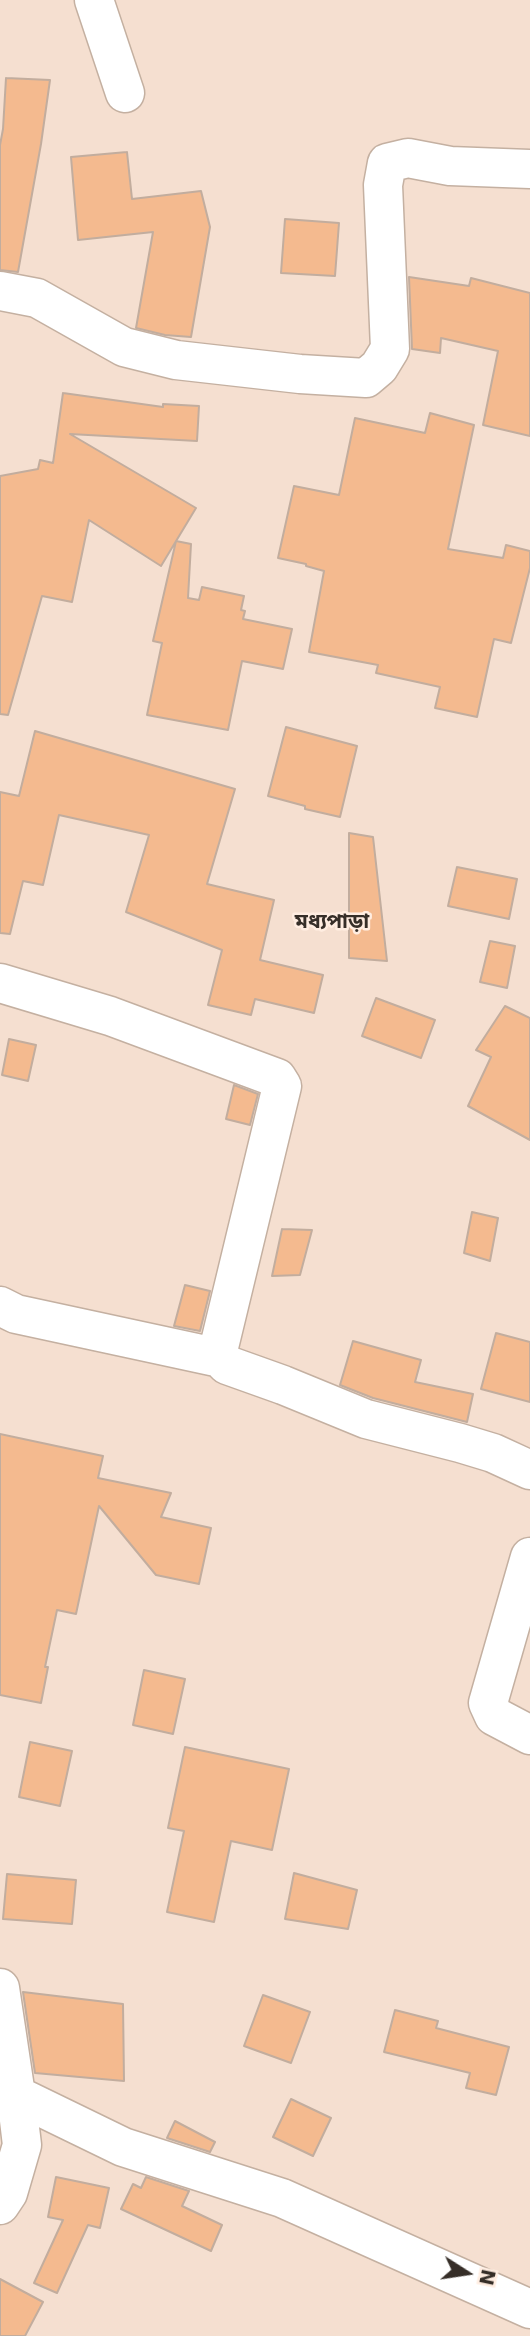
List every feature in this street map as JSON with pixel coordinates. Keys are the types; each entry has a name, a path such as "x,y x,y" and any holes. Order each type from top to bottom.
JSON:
{"street":[{"path":"94,0 125,93"},
{"path":"0,291 37,298 124,347 176,360 300,374 366,378 379,367 390,349 383,185 387,163 408,158 450,166 530,169"},
{"path":"0,983 110,1016 277,1078 282,1086 219,1347 220,1359"},
{"path":"0,1306 16,1314 220,1359 227,1365 366,1419 460,1443 492,1453 530,1470"},
{"path":"530,1557 488,1703 494,1716 530,1735"},
{"path":"0,1988 22,2145 8,2193 0,2205"},
{"path":"16,2095 123,2147 282,2198 530,2308"}],"building":[{"path":"6,78 50,80 18,272 0,270 0,145"},
{"path":"127,152 132,199 201,191 210,227 191,337 165,335 136,328 153,232 78,240 71,157"},
{"path":"285,219 339,223 335,276 281,273"},
{"path":"409,277 469,286 471,278 530,293 530,436 483,425 498,351 441,338 440,353 412,349"},
{"path":"63,393 163,407 163,404 199,406 197,441 70,434 196,508 161,566 89,520 72,602 42,596 8,715 0,714 0,476 38,469 40,460 53,463"},
{"path":"430,413 474,425 448,549 503,558 506,545 530,551 530,568 511,643 494,639 477,717 435,708 440,687 376,673 378,665 309,652 324,571 278,558 294,486 339,495 355,418 425,433"},
{"path":"176,541 191,544 188,598 199,600 202,587 244,596 241,610 245,611 243,619 292,629 283,669 242,661 228,730 147,715 162,643 153,641"},
{"path":"286,727 357,746 340,817 305,809 305,806 268,796"},
{"path":"35,731 235,789 207,884 274,900 260,960 323,975 314,1013 255,999 251,1015 208,1005 222,950 126,912 149,835 59,815 43,885 23,881 10,934 0,933 0,792 19,796"},
{"path":"349,833 373,837 387,961 349,958"},
{"path":"457,867 517,879 509,919 448,906"},
{"path":"490,941 515,946 507,988 480,982"},
{"path":"376,998 435,1020 421,1058 362,1036"},
{"path":"505,1006 530,1018 530,1140 468,1106 491,1057 476,1050"},
{"path":"9,1039 36,1045 28,1081 2,1075"},
{"path":"234,1085 258,1094 250,1125 226,1119"},
{"path":"472,1212 498,1218 490,1261 464,1253"},
{"path":"282,1229 312,1230 300,1275 272,1276"},
{"path":"185,1285 210,1291 200,1331 174,1326"},
{"path":"496,1333 530,1342 530,1402 481,1389"},
{"path":"353,1341 421,1360 415,1382 473,1394 467,1422 373,1398 340,1385"},
{"path":"0,1434 103,1456 98,1478 171,1493 161,1517 211,1528 199,1584 156,1575 99,1506 76,1614 57,1610 45,1667 48,1667 41,1703 0,1695"},
{"path":"144,1670 185,1679 173,1734 133,1725"},
{"path":"30,1742 72,1751 60,1806 19,1797"},
{"path":"185,1747 289,1769 272,1850 231,1841 214,1922 167,1912 184,1831 168,1828"},
{"path":"294,1873 357,1890 348,1929 285,1919"},
{"path":"7,1874 76,1880 72,1924 3,1919"},
{"path":"23,1992 123,2004 124,2081 35,2073"},
{"path":"263,1995 310,2012 291,2063 244,2046"},
{"path":"395,2010 438,2021 436,2028 509,2047 496,2095 466,2088 470,2073 384,2052"},
{"path":"291,2099 331,2118 313,2156 273,2137"},
{"path":"175,2121 215,2142 210,2152 167,2138"},
{"path":"56,2177 109,2188 100,2228 88,2225 57,2293 34,2283 63,2220 48,2217"},
{"path":"146,2177 189,2191 182,2206 222,2225 211,2251 121,2209 133,2184 141,2188"},
{"path":"0,2279 43,2302 25,2336 0,2336"}],"district":[{"name":"মধ্যপাড়া","path":"332,923"}]}
